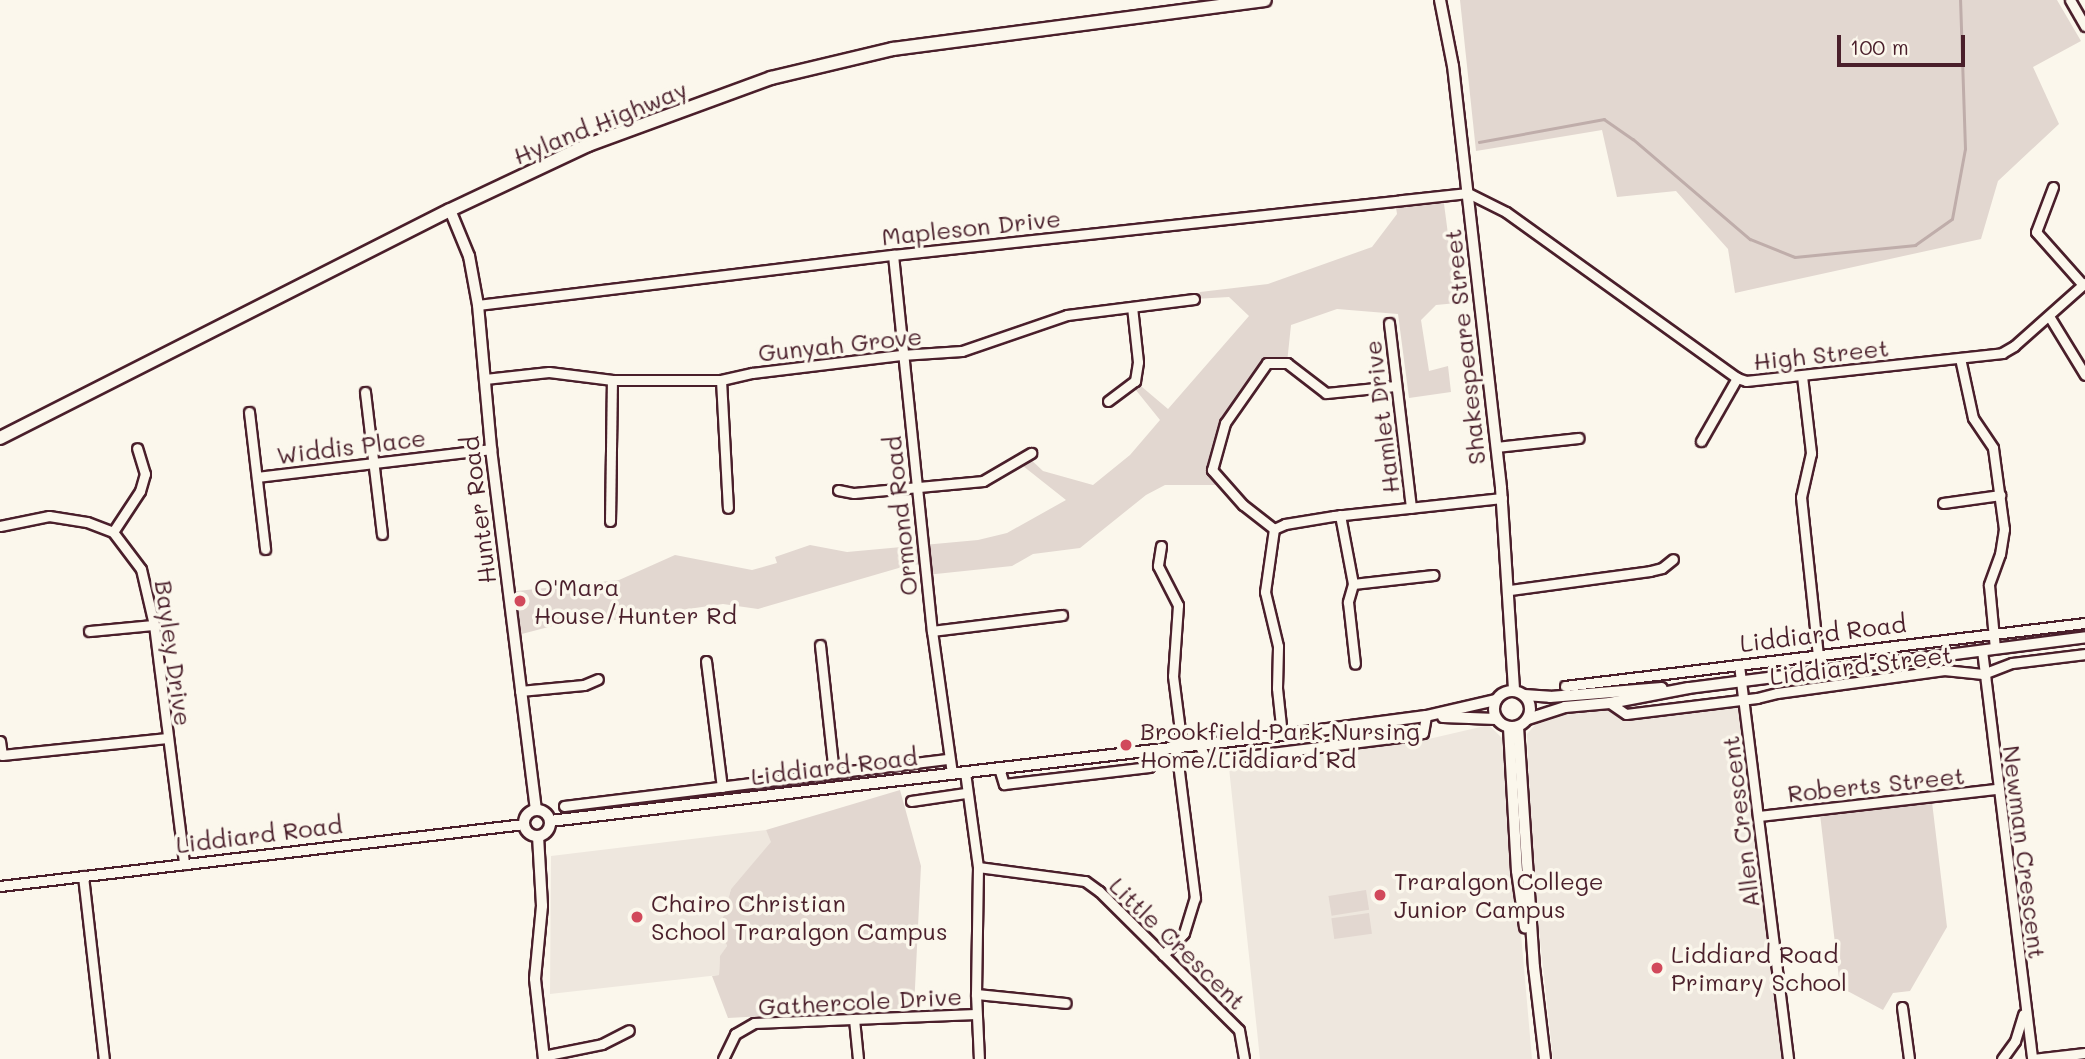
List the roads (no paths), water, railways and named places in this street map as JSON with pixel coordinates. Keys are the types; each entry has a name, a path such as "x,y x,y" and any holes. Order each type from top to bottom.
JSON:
{"main road":[{"name":"Hyland Highway","path":"0,438 450,210 588,145 771,78 893,48 1265,0"}],"street":[{"name":"Shakespeare Street","path":"1440,0 1453,66 1468,193 1502,498 1519,693"},
{"path":"2070,0 2085,26"},
{"path":"2053,187 2036,232 2084,284"},
{"name":"Mapleson Drive","path":"478,305 893,255 1468,193"},
{"name":"High Street","path":"1468,193 1506,212 1737,378 1746,381 2001,353 2014,346 2084,284"},
{"name":"Hunter Road","path":"450,210 470,256 478,305 491,449 536,809"},
{"name":"Ormond Road","path":"893,255 901,355 932,631 952,773"},
{"name":"Gunyah Grove","path":"485,379 549,372 612,380 722,380 752,373 901,355 962,351 1067,315 1194,299"},
{"path":"1108,401 1135,381 1138,362 1132,307"},
{"path":"2049,316 2085,375"},
{"name":"Hamlet Drive","path":"1389,323 1411,508"},
{"path":"1960,358 1973,418 1993,448 2000,495 2003,541 1989,585 1995,649"},
{"path":"1274,530 1243,505 1212,470 1225,423 1267,363 1287,363 1326,393 1396,386"},
{"path":"1802,376 1811,453 1801,497 1818,655"},
{"path":"1701,441 1737,378"},
{"path":"610,521 612,380"},
{"path":"722,380 728,508"},
{"path":"365,392 382,534"},
{"path":"249,412 265,549"},
{"path":"1496,447 1580,438"},
{"path":"0,526 49,516 70,517 113,532 141,491 145,474 137,448"},
{"name":"Widdis Place","path":"257,477 491,449"},
{"path":"838,490 854,493 983,481 1031,453"},
{"path":"1943,503 2000,495"},
{"path":"1274,530 1285,524 1340,515 1502,498"},
{"path":"1340,515 1353,584 1348,602 1356,664"},
{"path":"1274,530 1265,592 1278,646 1277,688 1282,735"},
{"name":"Bayley Drive","path":"113,532 141,569 154,625 184,864"},
{"path":"1161,546 1158,566 1178,605 1173,676 1195,898 1184,933 1163,954"},
{"path":"1510,590 1650,571 1662,568 1673,559"},
{"path":"1353,584 1433,575"},
{"path":"932,631 1062,615"},
{"name":"Liddiard Road","path":"1565,686 2085,623"},
{"path":"89,631 154,625"},
{"name":"Liddiard Road","path":"1528,719 1565,707 1610,703 1689,688 2085,637"},
{"path":"820,645 834,773"},
{"name":"Newman Crescent","path":"1982,650 1997,789 2033,1059"},
{"path":"1983,674 2012,663 2085,654"},
{"path":"706,661 722,787"},
{"name":"Allen Crescent","path":"1739,664 1788,1059"},
{"name":"Liddiard Street","path":"1744,699 1944,670 1983,674"},
{"path":"520,691 584,685 598,679"},
{"name":"Liddiard Road","path":"1519,693 1550,696 1635,688 1689,688"},
{"path":"1505,692 1519,693 1530,707 1528,719 1513,727 1496,719 1496,700 1505,692"},
{"name":"Liddiard Road","path":"1610,703 1626,714 1744,699"},
{"name":"Liddiard Road","path":"550,821 1282,735 1426,716 1496,700"},
{"path":"1199,744 1207,761 1423,733 1426,716"},
{"name":"Liddiard Road","path":"1426,716 1496,719"},
{"path":"1513,727 1517,872 1534,967 1545,1059"},
{"path":"0,741 2,755 167,738"},
{"path":"999,768 1004,784 1149,767 1150,750"},
{"name":"Liddiard Road","path":"564,806 949,758"},
{"path":"965,772 965,793 978,867 976,1014 979,1059"},
{"name":"Roberts Street","path":"1759,816 1997,789"},
{"name":"Liddiard Road","path":"911,801 965,793"},
{"path":"536,809 544,811 550,821 546,833 538,836 530,834 524,824 525,816 536,809"},
{"name":"Liddiard Road","path":"0,886 524,824"},
{"path":"538,836 542,906 535,979 543,1057 602,1044 629,1030"},
{"name":"Little Crescent","path":"978,867 1085,881 1099,891 1239,1030 1244,1059"},
{"path":"83,876 104,1059"},
{"path":"976,995 1066,1003"},
{"path":"2002,1059 2015,1041 2025,1003"},
{"path":"1902,1007 1909,1059"},
{"name":"Gathercole Drive","path":"723,1059 735,1034 754,1023 976,1014"},
{"path":"854,1019 858,1059"},
{"path":"2033,1059 2085,1053"}],"waterway":[{"path":"1479,142 1604,119 1633,139 1750,239 1795,257 1915,245 1952,219 1965,149 1960,0"}],"place":[{"name":"O'Mara House/Hunter Rd","path":"520,601"},
{"name":"Brookfield Park Nursing Home/Liddiard Rd","path":"1126,745"},
{"name":"Traralgon College Junior Campus","path":"1380,895"},
{"name":"Chairo Christian School Traralgon Campus","path":"637,917"},
{"name":"Liddiard Road Primary School","path":"1657,968"}]}
